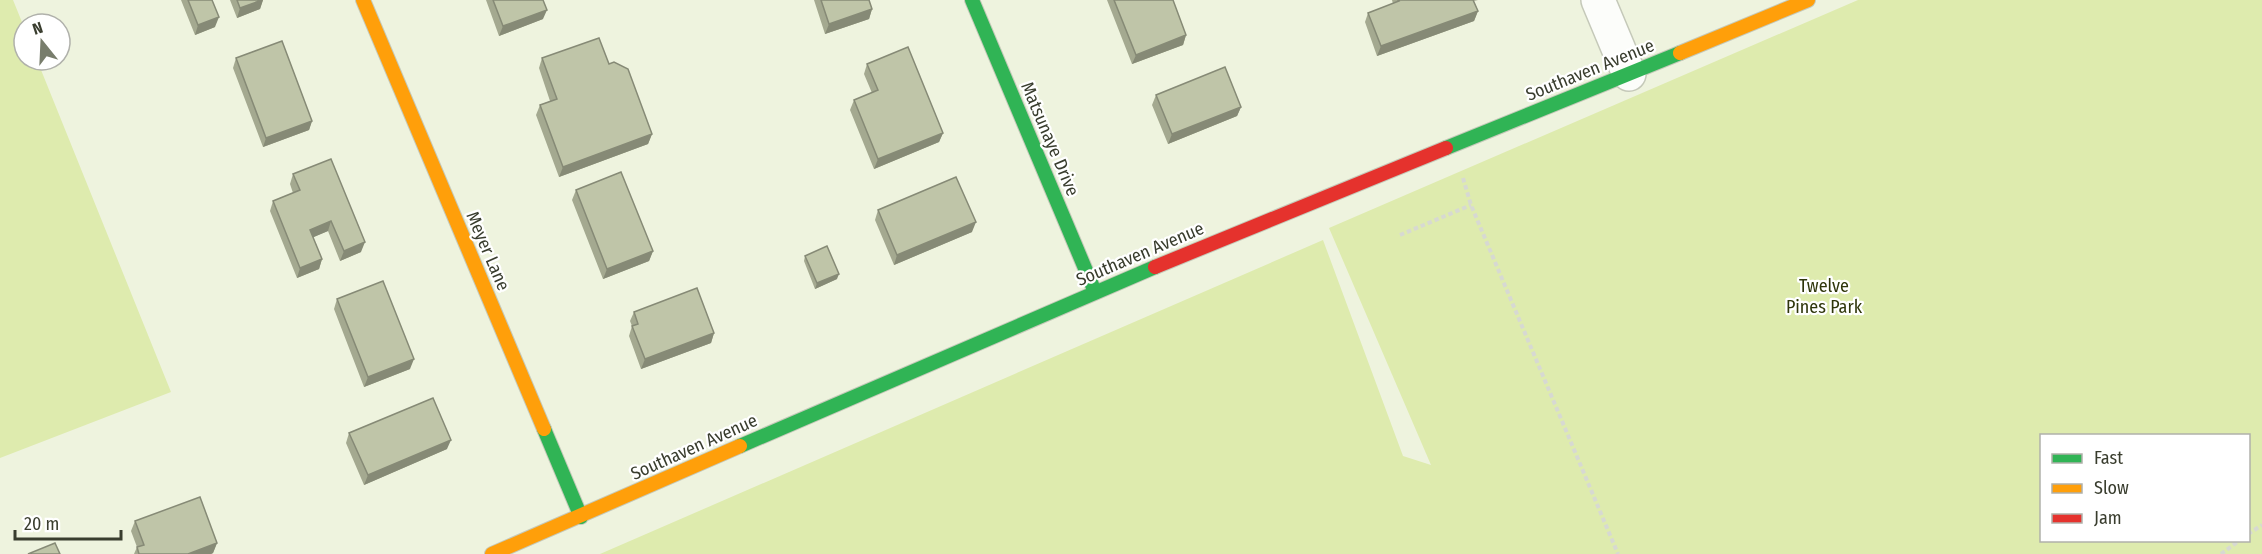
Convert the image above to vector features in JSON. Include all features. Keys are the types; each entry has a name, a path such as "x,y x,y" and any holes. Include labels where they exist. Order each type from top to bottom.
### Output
{"street":[{"name":"Meyer Lane","path":"363,0 581,517"},
{"name":"Matsunaye Drive","path":"972,0 1095,292"},
{"path":"1598,0 1629,74"},
{"name":"Southaven Avenue","path":"492,554 1095,292 1808,0"}],"path":[{"path":"1400,235 1471,205 1618,554"},
{"path":"2221,554 2237,542"}],"green space":[{"path":"0,0 13,0 18,12 12,12 12,72 42,72 171,392 0,458"},
{"name":"Twelve Pines Park","path":"1858,0 2262,0 2262,554 600,554 1323,240 1403,456 1431,465 1329,228"}],"building":[{"path":"188,0 212,0 219,17 198,25"},
{"path":"237,0 262,0 240,8"},
{"path":"493,0 543,0 547,10 503,26"},
{"path":"821,0 869,0 872,9 829,24"},
{"path":"1114,0 1173,0 1186,35 1136,55"},
{"path":"1398,0 1473,0 1478,11 1381,46 1368,13"},
{"path":"599,38 609,64 614,62 628,69 652,134 563,167 540,105 557,99 542,58"},
{"path":"282,41 312,121 266,138 236,58"},
{"path":"908,47 943,133 878,159 854,100 878,90 867,64"},
{"path":"1225,67 1241,107 1172,134 1156,95"},
{"path":"331,159 365,242 344,251 331,221 310,230 322,259 300,268 273,201 300,190 293,174"},
{"path":"621,172 653,251 607,269 576,190"},
{"path":"956,177 976,222 897,255 878,210"},
{"path":"827,246 839,274 817,283 805,256"},
{"path":"383,281 414,359 368,377 337,299"},
{"path":"697,288 714,333 645,359 632,326 638,324 634,312"},
{"path":"433,398 451,440 368,475 349,433"},
{"path":"200,497 217,543 188,554 139,554 137,547 144,545 135,521"},
{"path":"55,543 60,554 28,554"}],"traffic: fast":[{"path":"972,0 1095,292"},
{"path":"1446,148 1680,53"},
{"path":"740,446 1155,267"},
{"path":"544,429 581,517"}],"traffic: slow":[{"path":"363,0 544,429"},
{"path":"1680,53 1808,0"},
{"path":"492,554 740,446"}],"traffic: jam":[{"path":"1155,267 1446,148"}]}
